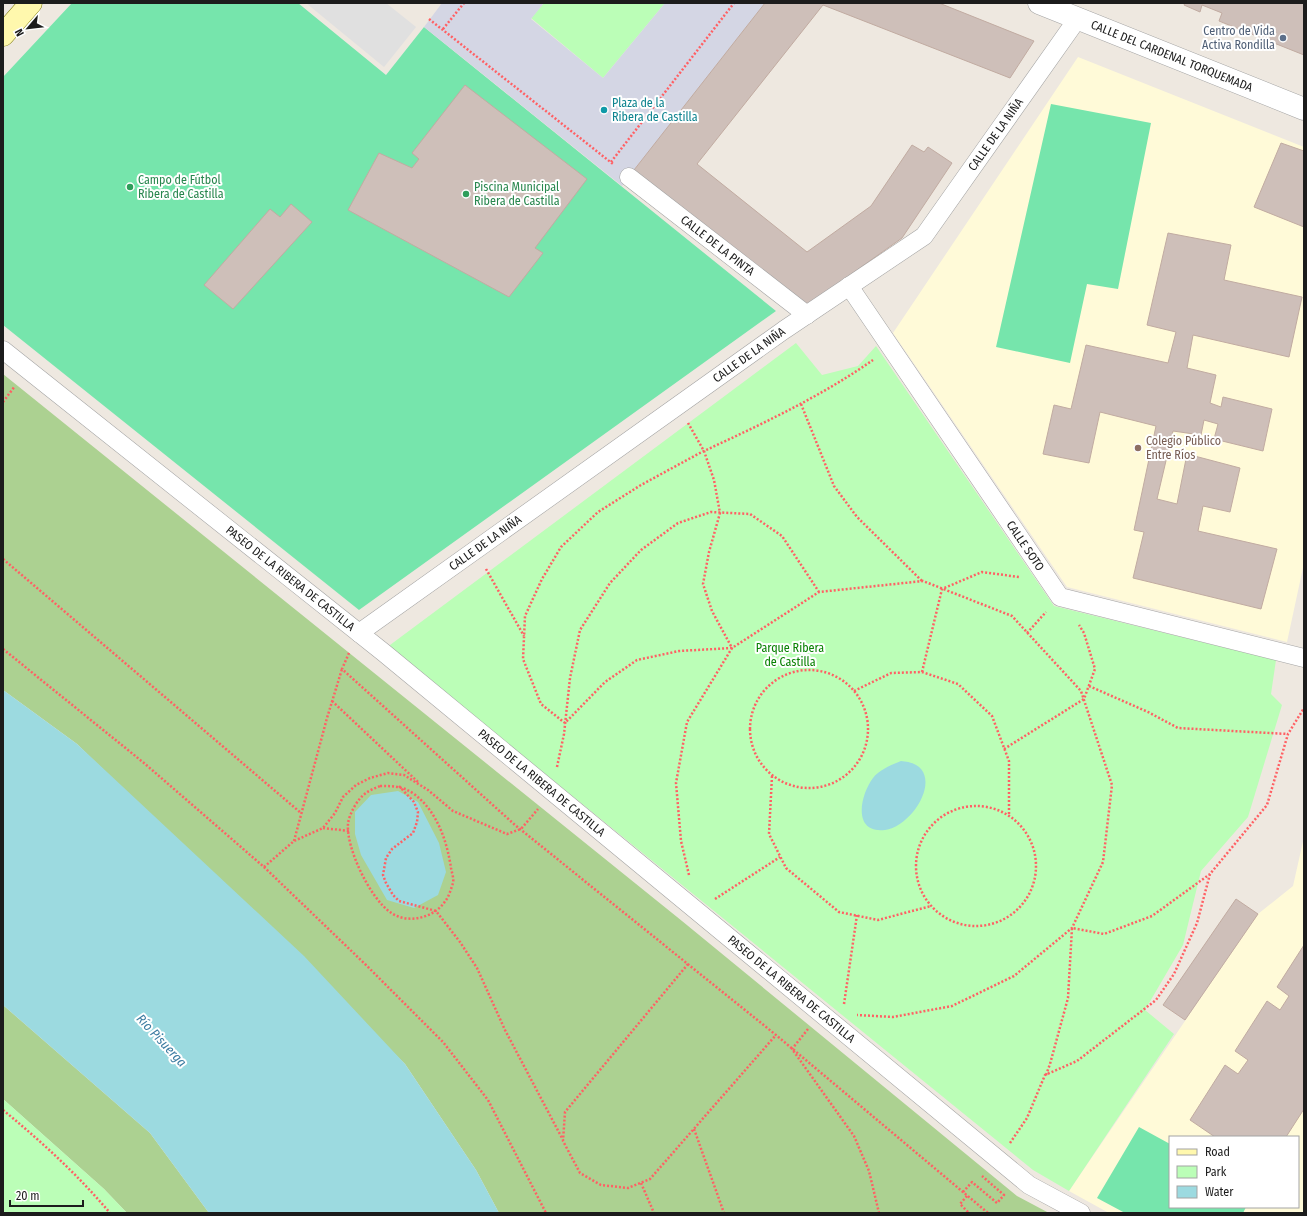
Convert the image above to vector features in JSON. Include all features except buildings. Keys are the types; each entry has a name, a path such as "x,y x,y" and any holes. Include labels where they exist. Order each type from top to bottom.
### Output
{"main road":[{"path":"3,35 31,3"}],"street":[{"name":"CALLE DEL CARDENAL TORQUEMADA","path":"1039,3 1304,109"},
{"name":"CALLE DE LA NIÑA","path":"359,634 807,315 924,236 1078,18"},
{"name":"CALLE DE LA PINTA","path":"629,177 807,315"},
{"name":"CALLE SOTO","path":"849,286 1060,597"},
{"name":"PASEO DE LA RIBERA DE CASTILLA","path":"3,350 359,634 553,792 1029,1186 1081,1213"},
{"path":"1060,597 1304,658"}],"path":[{"path":"443,29 464,3"},
{"path":"611,162 734,3"},
{"path":"430,18 629,177"},
{"path":"565,723 541,704 523,659 525,616 542,579 562,547 598,512 641,485 704,451 801,404 839,383 892,348"},
{"path":"801,404 834,486 857,517 923,581 1012,616 1081,691 1112,785 1103,862 1072,928 1068,998 1050,1064 1027,1118 993,1155 973,1169 1004,1195 997,1203 972,1182 963,1192"},
{"path":"678,406 704,451 714,480 720,513 709,552 704,584 712,611 732,648"},
{"path":"332,701 423,787 453,811 507,834 521,830 553,792 565,723 570,678 580,630 610,584 641,550 678,523 711,512 750,514 782,536 819,592"},
{"path":"476,550 524,637"},
{"path":"3,559 301,813"},
{"path":"942,589 982,572 1022,577"},
{"path":"780,857 697,910 680,841 676,784 687,722 732,648 819,592 923,581"},
{"path":"922,672 942,589"},
{"path":"1004,749 1084,699 1095,669 1084,633 1060,597 1027,633"},
{"path":"294,841 342,669 359,634"},
{"path":"565,723 605,682 637,660 679,651 732,648"},
{"path":"3,649 144,763 264,867 443,1042 488,1100 546,1213"},
{"path":"342,669 521,830 776,1035 988,1213"},
{"path":"806,669 824,671 840,678 854,690 864,707 868,726 866,745 858,763 844,777 827,786 808,789 789,785 772,776 757,757 752,746 749,728 752,711 760,694 772,682 788,673 806,669"},
{"path":"854,690 891,673 922,672 958,684 992,716 1009,761 1009,816"},
{"path":"1089,686 1148,712 1178,728 1288,734"},
{"path":"1072,928 1104,934 1145,919 1152,916 1210,874 1267,805 1288,734 1304,708"},
{"path":"264,867 294,841 323,828 335,813 343,797 356,785 370,778 388,773 404,775 423,787"},
{"path":"772,776 769,834 780,857 786,868 839,912 878,920 931,906"},
{"path":"380,786 399,786 414,794 428,809 441,828 449,854 453,881 447,900 436,911 422,918 406,918 390,913 374,894 360,870 351,847 348,823 356,804 365,793 380,786"},
{"path":"399,786 414,802 418,812 417,822 413,833 392,849 384,867 384,879 389,890 399,901 436,911 477,968 506,1030 580,1173 601,1186 628,1188 650,1179 776,1035"},
{"path":"984,805 1004,812 1019,823 1030,839 1036,857 1036,876 1030,894 1018,910 1003,920 985,926 966,926 948,920 931,906 920,889 915,868 918,847 928,829 943,814 963,806 984,805"},
{"path":"323,828 349,831"},
{"path":"1045,1075 1076,1061 1156,1000 1174,974 1197,923 1210,874"},
{"path":"842,1014 857,915"},
{"path":"821,1013 893,1016 952,1006 1014,976 1072,928"},
{"path":"563,1141 565,1112 688,964"},
{"path":"792,1049 854,1136 868,1171 878,1213"},
{"path":"3,1110 83,1181 110,1213"},
{"path":"694,1129 724,1213"},
{"path":"641,1183 654,1213"},
{"path":"967,1196 960,1204 969,1213"}],"shaded area":[{"path":"306,3 386,3 416,27 384,67"},
{"name":"Plaza de la Ribera de Castilla","path":"442,3 544,3 531,19 603,78 665,3 765,3 622,186 424,27"},
{"name":"Colegio Público Entre Ríos","path":"1078,57 1304,147 1304,563 1287,642 1067,587 893,333"},
{"path":"1304,837 1304,1213 1109,1213 1069,1191 1258,914 1293,886"}],"green space":[{"path":"72,3 298,3 386,75 424,27 776,311 359,610 3,325 3,77"},
{"path":"544,3 665,3 603,78 531,18"},
{"path":"1051,104 1151,123 1118,289 1087,284 1070,363 996,347"},
{"name":"Parque Ribera de Castilla","path":"796,343 822,375 858,366 876,346 1054,606 1276,660 1271,694 1282,705 1248,817 1201,871 1183,945 1145,1010 1174,1034 1069,1191 1033,1170 390,648 390,645"},
{"path":"3,374 682,921 1017,1196 1049,1213 499,1213 476,1170 405,1064 77,744 3,690"},
{"path":"3,1005 150,1133 209,1213 127,1213 104,1189 3,1099"},
{"path":"3,1099 104,1189 127,1213 3,1213"},
{"path":"1139,1127 1169,1143 1169,1208 1246,1208 1243,1213 1125,1213 1097,1198"}],"water":[{"name":"Río Pisuerga","path":"3,690 77,744 304,956 405,1064 476,1170 499,1213 209,1213 150,1133 3,1005"},
{"path":"901,761 915,765 923,772 925,783 923,795 917,807 908,818 897,826 885,830 874,830 867,826 863,820 862,803 868,785 878,773"},
{"path":"398,791 418,802 439,843 446,872 438,895 414,908 387,900 361,855 355,834 355,812 371,795"}],"place":[{"name":"Centro de Vida Activa Rondilla","path":"1283,38"},
{"name":"Plaza de la Ribera de Castilla","path":"604,110"},
{"name":"Campo de Fútbol Ribera de Castilla","path":"130,187"},
{"name":"Piscina Municipal Ribera de Castilla","path":"466,194"},
{"name":"Colegio Público Entre Ríos","path":"1138,448"}]}
